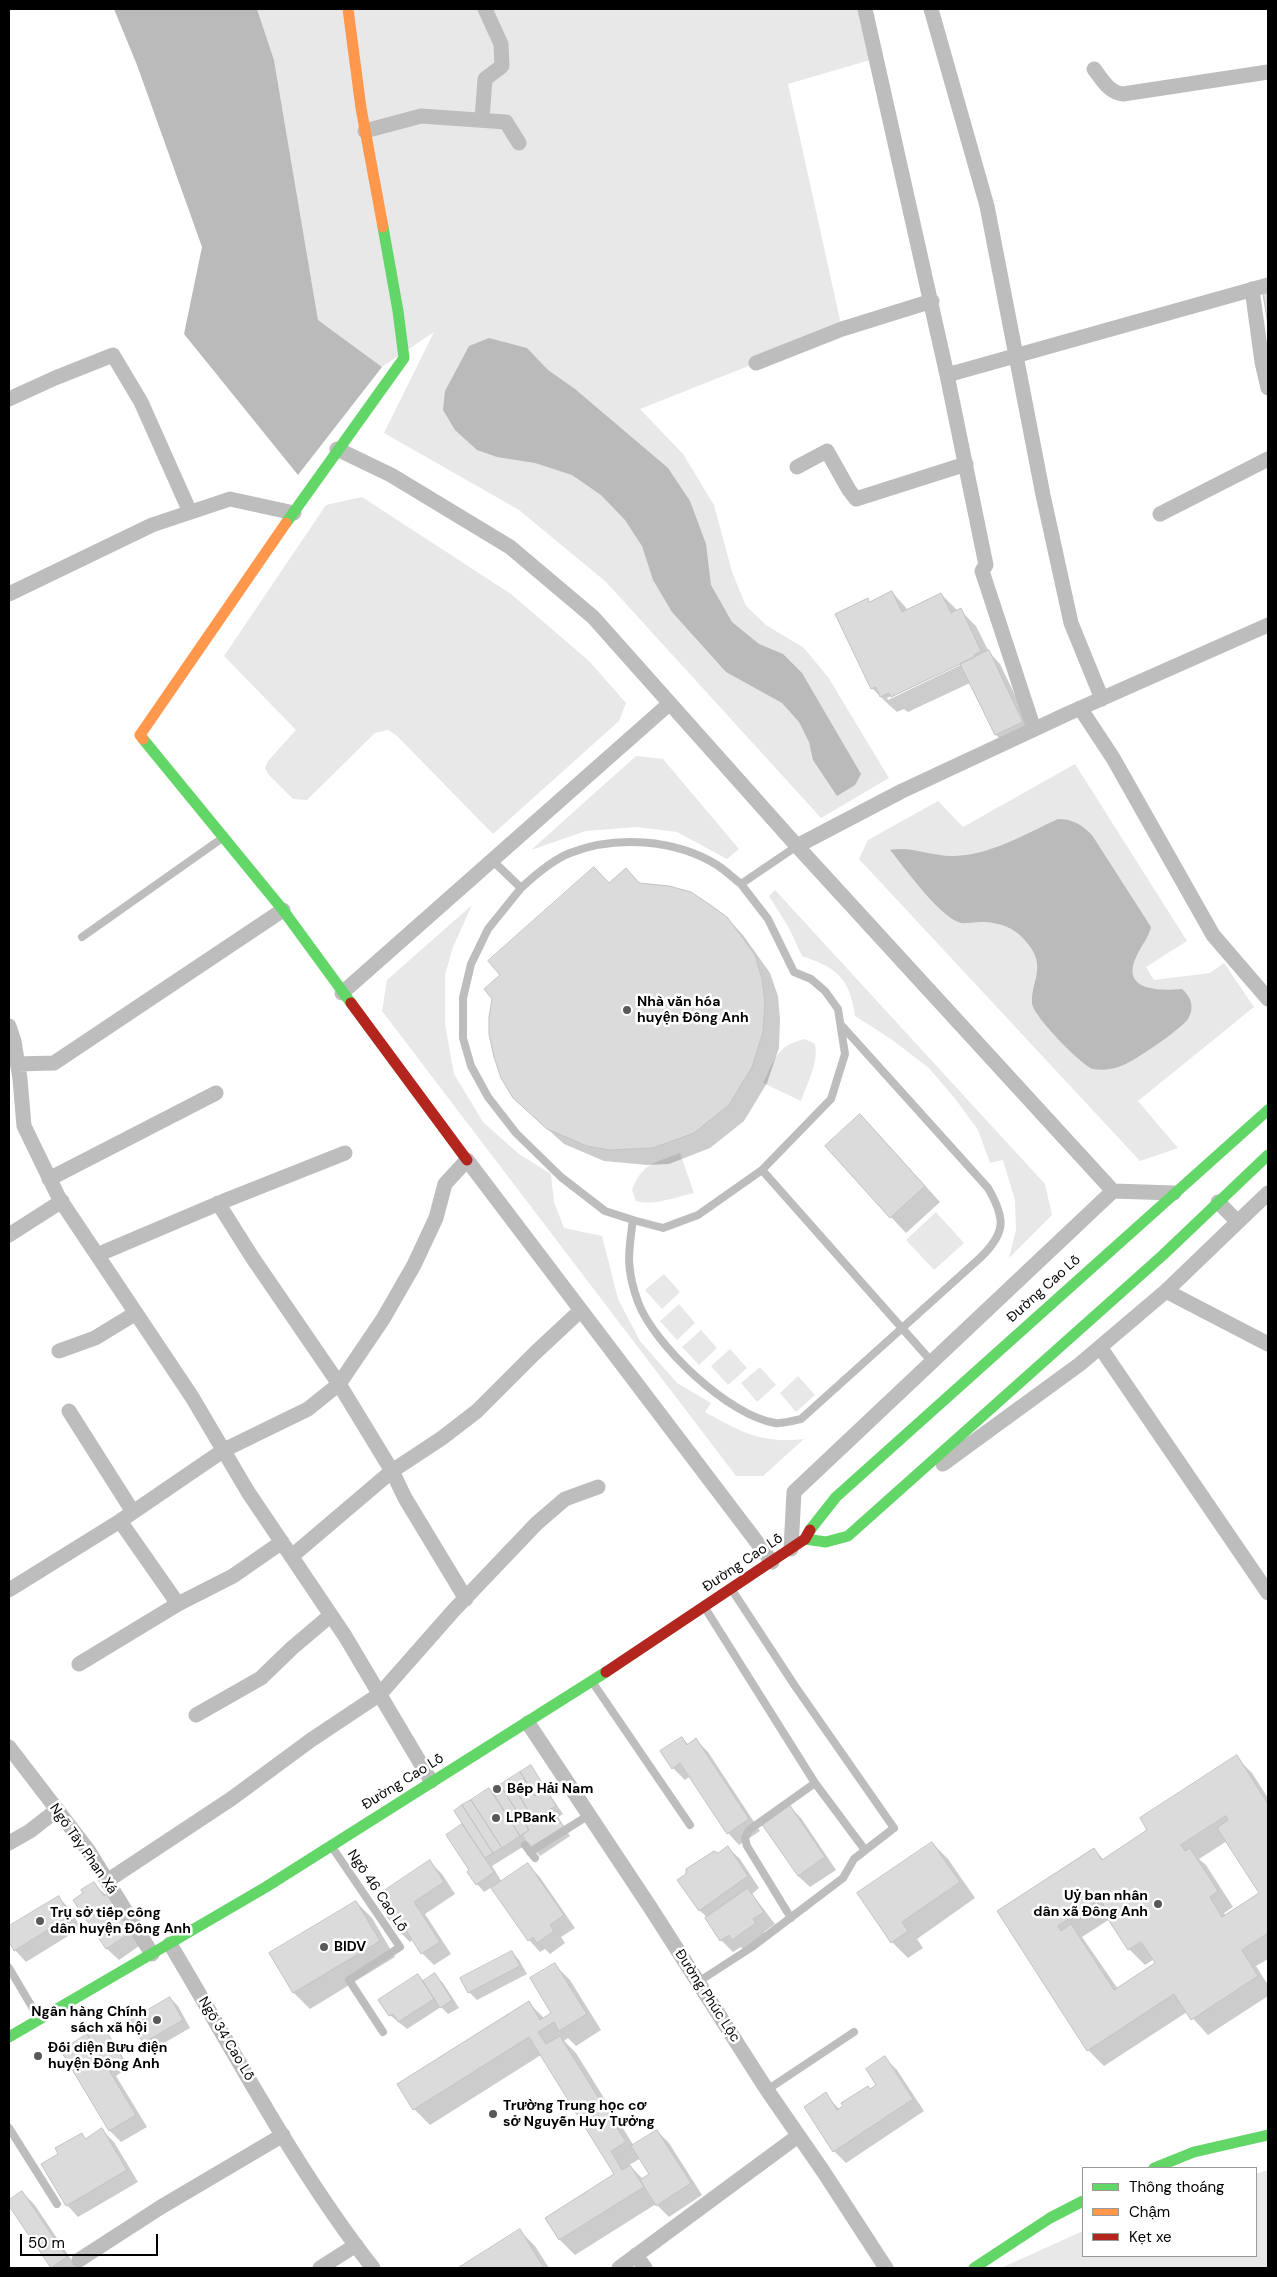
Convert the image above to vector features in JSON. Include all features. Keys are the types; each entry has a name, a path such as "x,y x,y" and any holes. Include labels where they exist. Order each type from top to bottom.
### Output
{"main road":[{"path":"348,9 365,131 398,311 404,358 338,449 140,735 283,910 342,993 427,1104 466,1160"},
{"name":"Đường Cao Lỗ","path":"9,2036 266,1887 431,1781 591,1682 805,1539 813,1524 836,1497 1268,1110"},
{"name":"Đường Cao Lỗ","path":"805,1539 826,1542 848,1536 891,1500 1268,1155"},
{"path":"1156,2167 1194,2152 1268,2135"},
{"path":"974,2268 1050,2218 1082,2201"}],"street":[{"path":"482,119 485,79 502,66 501,44 485,9"},
{"path":"866,9 948,375 986,565 982,571 1034,729"},
{"path":"931,9 987,206 1043,495 1071,623 1102,699"},
{"path":"1094,69 1106,85 1117,94 1268,72"},
{"path":"365,131 421,116 482,119 506,122 519,143"},
{"path":"948,375 1268,285"},
{"path":"1252,289 1262,362 1268,388"},
{"path":"756,363 842,329 932,301"},
{"path":"9,399 113,355 141,402 190,512"},
{"path":"338,449 391,475 510,547 593,617 797,846 1113,1191"},
{"path":"797,467 827,451 848,490 856,499 966,464"},
{"path":"1160,514 1268,459"},
{"path":"9,594 152,525 230,498 294,513"},
{"path":"797,846 902,790 1080,708 1268,625"},
{"path":"342,993 669,704"},
{"path":"1080,708 1113,758 1213,935 1266,993"},
{"path":"14,1054 54,1063 283,910"},
{"path":"9,1026 24,1126 49,1179 224,1450 248,1492 331,1615 431,1781"},
{"path":"49,1179 216,1093"},
{"path":"98,1255 218,1203 345,1153"},
{"path":"9,1590 120,1522 224,1450 308,1409 339,1384 383,1319 425,1241 436,1218 445,1184 466,1160 772,1562"},
{"path":"791,1549 794,1492 1113,1191 1174,1193"},
{"path":"891,1500 1013,1414 1100,1347 1166,1291 1268,1193"},
{"path":"9,1235 62,1201"},
{"path":"1218,1202 1238,1222"},
{"path":"218,1203 252,1257 339,1384 466,1599"},
{"path":"1166,1291 1268,1344"},
{"path":"292,1556 392,1471 442,1438 477,1411 535,1352 580,1311"},
{"path":"59,1351 95,1338 136,1314"},
{"path":"1100,1347 1268,1593"},
{"path":"69,1411 134,1512"},
{"path":"107,1881 231,1799 311,1740 380,1694 537,1523 565,1499 598,1487"},
{"path":"120,1522 178,1604"},
{"path":"79,1664 178,1604 233,1576 282,1542"},
{"path":"196,1715 261,1678 292,1648 331,1615"},
{"name":"Đường Phúc Lộc","path":"528,1722 767,2090 886,2268"},
{"name":"Ngõ Tây Phan Xá","path":"10,1752 88,1850 152,1954"},
{"path":"9,1843 30,1831 57,1810"},
{"name":"Ngõ 34 Cao Lỗ","path":"170,1944 283,2135 373,2268"},
{"path":"79,2260 161,2207 283,2135"},
{"path":"619,2268 798,2136"},
{"path":"320,2268 356,2245"},
{"path":"636,2255 645,2268"}],"lane":[{"path":"82,937 224,837"},
{"path":"636,841 682,850 717,865 741,884 768,918 794,972 811,979 825,990 838,1009 845,1054 831,1099 762,1170 698,1215 663,1228 605,1212 561,1177 516,1133 488,1097 471,1066 463,1038 463,998 471,964 488,929 520,888 536,874 569,854 592,847 636,841"},
{"path":"741,884 797,846"},
{"path":"492,860 520,888"},
{"path":"633,1220 627,1256 631,1279 639,1304 651,1326 665,1344 707,1386 731,1405 750,1416 776,1424 801,1419 994,1245 1000,1233 1000,1212 988,1188 842,1026"},
{"path":"762,1170 932,1362"},
{"path":"698,1982 752,1947 843,1878 854,1859 894,1828 795,1686 732,1589"},
{"path":"704,1607 815,1783 865,1850"},
{"path":"591,1682 690,1825"},
{"path":"791,1918 747,1846 745,1838 749,1830 815,1783"},
{"path":"525,1845 532,1855 589,1814"},
{"name":"Ngõ 46 Cao Lỗ","path":"331,1845 400,1947 348,1980 383,2032"},
{"path":"9,1968 39,2019"},
{"path":"767,2090 854,2032"},
{"path":"9,2128 56,2204"}],"shaded area":[{"path":"114,9 257,9 274,60 318,320 382,367 298,475 184,334 202,247 137,65"},
{"path":"257,9 864,9 877,58 788,84 842,329 640,409 683,454 714,505 732,572 746,606 766,625 804,648 828,677 889,778 821,818 606,582 519,510 384,433 434,332 382,367 318,320 274,60"},
{"path":"489,338 527,348 548,370 575,389 668,468 690,501 706,544 711,585 732,622 759,644 783,654 802,673 861,774 855,785 837,796 813,760 809,742 799,722 782,703 726,672 672,612 653,580 642,546 625,520 601,495 572,475 535,463 497,457 477,450 455,430 443,410 445,391 469,346"},
{"path":"362,497 511,594 589,661 626,703 619,721 493,834 396,735 388,730 375,733 307,800 293,799 268,774 265,768 268,761 296,730 224,656 326,505"},
{"path":"636,756 663,759 739,849 727,859 677,832 637,827 586,831 531,850"},
{"path":"1075,764 1187,941 1146,967 1154,980 1210,973 1224,963 1254,1007 1138,1101 1178,1148 1140,1161 859,859 868,840 938,801 963,827"},
{"path":"1058,819 1077,823 1092,835 1151,927 1133,967 1133,976 1137,982 1153,989 1182,989 1188,995 1192,1006 1188,1019 1177,1030 1137,1058 1112,1069 1097,1070 1087,1066 1058,1039 1040,1018 1032,1003 1037,963 1031,948 1021,936 1015,931 996,923 961,923 952,919 913,880 890,850 906,849 946,856 968,855 1007,843"},
{"path":"775,890 1045,1184 1052,1215 1009,1258 1016,1230 1015,1200 1003,1160 990,1163 978,1130 929,1068 891,1039 855,1016 850,992 840,976 824,965 802,956 789,928 769,896"},
{"path":"472,905 453,947 445,975 445,1024 454,1074 483,1122 519,1154 551,1174 554,1202 564,1228 602,1236 618,1299 640,1341 677,1383 711,1403 705,1412 741,1431 776,1440 804,1439 763,1476 736,1476 382,1011 387,980"},
{"path":"805,1039 815,1044 816,1051 812,1073 801,1101 763,1083 778,1054 788,1045"},
{"path":"680,1153 694,1193 658,1202 636,1201 632,1190 640,1174 650,1165"},
{"path":"936,1212 964,1243 934,1270 906,1240"},
{"path":"664,1274 680,1292 662,1309 645,1290"},
{"path":"679,1304 695,1323 677,1340 660,1321"},
{"path":"701,1330 717,1348 699,1365 682,1347"},
{"path":"730,1349 747,1368 728,1385 711,1366"},
{"path":"760,1367 776,1385 757,1402 741,1383"},
{"path":"798,1376 815,1395 796,1412 780,1393"},
{"path":"1268,2170 1268,2268 1001,2268 1082,2231 1082,2257 1257,2257 1257,2174"}],"building":[{"path":"1268,293 1268,325 1263,294"},
{"path":"892,591 902,612 941,593 951,613 961,608 981,651 974,655 975,657 891,697 889,693 880,697 876,687 871,689 835,614 868,598 869,602"},
{"path":"989,650 1023,722 995,735 960,664"},
{"name":"Nhà văn hóa huyện Đông Anh","path":"594,867 609,883 626,868 639,883 669,886 691,892 709,904 727,917 755,955 762,979 765,1003 763,1032 752,1067 729,1105 694,1133 653,1148 609,1150 587,1146 547,1129 513,1098 501,1078 489,1034 492,999 484,989 500,975 488,961"},
{"path":"860,1114 925,1186 890,1218 825,1146"},
{"path":"682,1737 687,1745 696,1738 749,1819 727,1834 680,1763 672,1769 660,1751"},
{"name":"Uỷ ban nhân dân xã Đông Anh","path":"1237,1755 1268,1804 1268,1933 1242,1950 1258,1976 1191,2020 1174,1994 1087,2051 997,1911 1094,1848 1102,1860 1147,1830 1140,1818","holes":["1226,1816 1228,1820 1217,1828 1259,1893 1222,1917 1210,1897 1218,1891 1190,1848 1185,1851 1181,1845","1100,1899 1105,1908 1102,1910 1128,1950 1141,1942 1155,1963 1114,1990 1071,1924 1061,1931 1058,1926"]},
{"path":"531,1765 546,1789 535,1796 520,1772"},
{"path":"520,1772 535,1796 546,1789 556,1806 534,1820 509,1779"},
{"path":"509,1779 534,1820 526,1825 500,1785"},
{"path":"500,1785 529,1830 520,1836 491,1790"},
{"name":"LPBank","path":"489,1788 520,1836 502,1848 471,1800"},
{"path":"471,1800 502,1848 493,1853 462,1805"},
{"path":"789,1804 825,1857 798,1876 761,1823"},
{"path":"462,1805 493,1853 485,1858 454,1811"},
{"path":"551,1809 564,1827 531,1849 522,1835 529,1830 526,1825"},
{"path":"462,1824 494,1872 476,1885 467,1872 469,1870 446,1835"},
{"path":"932,1842 960,1882 902,1922 908,1931 891,1943 857,1893"},
{"path":"728,1846 748,1876 699,1911 677,1880 686,1874 686,1869 714,1851 718,1853"},
{"path":"430,1860 444,1882 414,1902 440,1942 421,1954 404,1927 397,1931 375,1897"},
{"path":"528,1863 564,1915 550,1925 554,1931 537,1943 533,1937 528,1941 491,1888"},
{"path":"94,1882 104,1896 107,1894 128,1925 124,1928 129,1934 106,1949 73,1900 83,1893 81,1890"},
{"path":"748,1888 764,1912 753,1919 756,1923 732,1940 729,1935 720,1941 705,1918"},
{"name":"Trụ sở tiếp công dân huyện Đông Anh","path":"59,1896 70,1916 14,1951 9,1942 9,1926"},
{"name":"BIDV","path":"356,1901 380,1941 293,1993 269,1953"},
{"path":"512,1951 520,1966 468,1993 460,1978"},
{"path":"555,1963 587,2014 559,2031 554,2022 538,2032 546,2044 560,2036 626,2142 611,2151 622,2170 630,2165 644,2187 559,2240 545,2218 614,2174 529,2037 413,2110 397,2084 529,2001 540,2020 551,2013 530,1978"},
{"path":"435,1973 452,2000 440,2008 423,1981"},
{"path":"418,1974 434,1999 398,2022 393,2014 389,2016 378,2000"},
{"name":"Ngân hàng Chính sách xã hội","path":"170,1997 183,2020 143,2043 131,2020"},
{"path":"102,2025 123,2059 108,2068 87,2034"},
{"path":"87,2034 136,2115 109,2131 61,2051"},
{"path":"885,2056 913,2099 833,2152 804,2107 826,2092 837,2110 843,2106 841,2103 868,2086 870,2089 876,2085 866,2069"},
{"path":"102,2128 127,2170 66,2206 41,2164 58,2154 55,2148 82,2133 85,2139"},
{"path":"657,2130 691,2183 656,2206 640,2180 649,2174 631,2146"},
{"path":"22,2191 67,2257 51,2268 9,2206 9,2200"},
{"path":"520,2229 544,2268 458,2268"}],"traffic: fast":[{"path":"286,523 404,358 398,311 383,227"},
{"path":"143,739 283,910 351,1003"},
{"path":"810,1530 836,1497 1268,1110"},
{"path":"805,1539 826,1542 848,1536 1163,1255 1268,1155"},
{"path":"9,2037 266,1887 606,1672"},
{"path":"1156,2167 1194,2152 1268,2135"},
{"path":"974,2268 1050,2218 1082,2202"}],"traffic: slow":[{"path":"348,9 361,108 383,227"},
{"path":"143,739 140,735 286,523"}],"traffic: jam":[{"path":"351,1003 467,1160"},
{"path":"606,1672 805,1539 810,1530"}],"place":[{"name":"Nhà văn hóa huyện Đông Anh","path":"627,1010"},
{"name":"Bếp Hải Nam","path":"497,1789"},
{"name":"LPBank","path":"496,1818"},
{"name":"Uỷ ban nhân dân xã Đông Anh","path":"1158,1904"},
{"name":"Trụ sở tiếp công dân huyện Đông Anh","path":"40,1921"},
{"name":"BIDV","path":"324,1947"},
{"name":"Ngân hàng Chính sách xã hội","path":"157,2020"},
{"name":"Đối diện Bưu điện huyện Đông Anh","path":"38,2056"},
{"name":"Trường Trung học cơ sở Nguyễn Huy Tưởng","path":"493,2114"}]}
